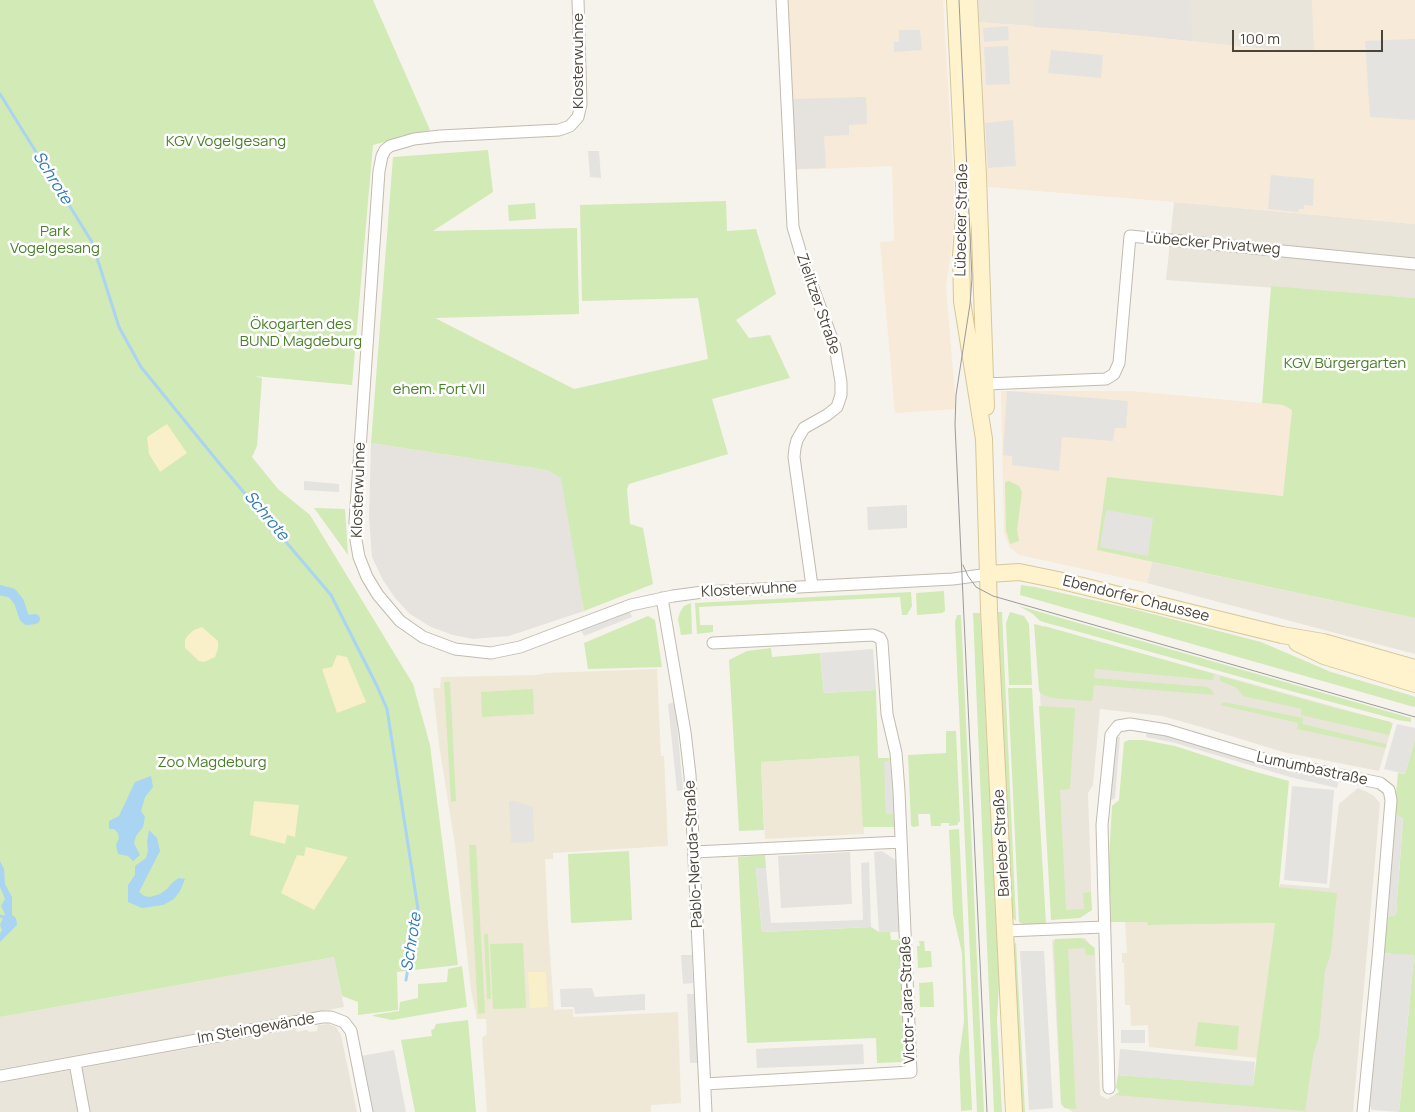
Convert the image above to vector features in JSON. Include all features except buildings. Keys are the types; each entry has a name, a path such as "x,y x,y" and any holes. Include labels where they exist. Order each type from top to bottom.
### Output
{"main road":[{"name":"Lübecker Straße","path":"956,0 965,203 961,255 962,301 984,439"},
{"name":"Lübecker Straße","path":"969,0 987,400 984,439 989,574"},
{"name":"Ebendorfer Chaussee","path":"989,574 1019,572 1146,600 1282,635 1323,642 1415,668"},
{"name":"Barleber Straße","path":"989,574 1014,1112"},
{"name":"Ebendorfer Chaussee","path":"1282,635 1324,656 1415,684"}],"street":[{"name":"Klosterwuhne","path":"578,0 581,104 578,117 570,126 559,130 414,139 393,144 386,148 383,154 379,180 356,515 357,545 361,561 370,583 382,601 394,615 423,637 446,647 491,653 520,647 631,605 662,598 704,592 953,579 989,574"},
{"name":"Zielitzer Straße","path":"782,0 793,228 803,261 835,347 841,382 841,395 836,407 827,415 804,428 795,448 794,457 812,586"},
{"name":"Lübecker Privatweg","path":"986,384 1106,379 1114,374 1119,363 1130,236 1415,264"},
{"name":"Pablo-Neruda-Straße","path":"662,598 685,732 690,776 706,1112"},
{"name":"Victor-Jara-Straße","path":"705,1084 911,1072 898,772 887,714 883,646 880,639 872,635 713,643"},
{"name":"Lumumbastraße","path":"1109,1088 1102,825 1110,737 1118,726 1130,724 1167,730 1267,760 1385,785 1389,790 1391,800 1363,1112"},
{"path":"694,852 901,842"},
{"path":"1006,931 1104,927"},
{"name":"Im Steingewände","path":"0,1076 330,1017 344,1022 351,1031 367,1112"},
{"path":"75,1063 84,1112"}],"shaded area":[{"path":"786,0 943,0 954,188 954,227 946,287 956,409 895,413 880,242 894,241 892,166 793,170"},
{"path":"974,0 1312,0 1315,52 1285,51 1095,31 977,22"},
{"path":"1034,0 1191,0 1192,41 1034,27"},
{"path":"1312,0 1415,0 1415,224 988,187 977,22 1095,31 1285,51 1314,52"},
{"path":"1008,26 1009,40 984,42 983,28"},
{"path":"899,30 920,30 922,50 894,52 894,42 899,42"},
{"path":"1415,39 1415,120 1370,117 1365,41"},
{"path":"1008,46 1010,84 986,85 984,47"},
{"path":"1051,50 1103,55 1101,78 1048,73"},
{"path":"866,97 867,124 849,125 849,135 824,136 826,168 795,169 792,99"},
{"path":"1013,120 1016,166 988,168 985,123"},
{"path":"588,151 599,151 601,178 590,177"},
{"path":"1271,175 1314,179 1313,206 1304,205 1304,209 1299,209 1298,212 1268,209"},
{"path":"1174,202 1415,224 1415,298 1166,280"},
{"path":"1001,391 1131,391 1283,405 1292,410 1283,496 1107,478 1097,550 1152,562 1147,583 1020,555 1010,548 1004,533"},
{"path":"1007,391 1128,401 1126,428 1115,428 1113,441 1062,437 1059,471 1012,465 1012,456 1003,455"},
{"path":"371,443 547,470 562,478 584,611 509,636 473,639 453,635 431,627 410,614 395,598 383,580 372,557 369,517"},
{"path":"304,481 339,484 339,492 304,490"},
{"path":"907,505 907,528 868,530 867,507"},
{"path":"1106,510 1153,518 1148,556 1100,547"},
{"path":"1152,562 1415,618 1415,654 1147,583"},
{"path":"630,611 632,617 584,636 581,630"},
{"path":"1036,624 1393,723 1379,771 1283,752 1162,716 1100,709 1093,785 1088,793 1091,910 1053,919"},
{"path":"873,649 876,690 824,693 820,653"},
{"path":"657,669 661,756 664,756 668,846 553,853 553,859 545,859 548,923 554,1010 573,1009 573,1017 678,1012 681,1103 651,1105 651,1112 487,1112 482,1038 487,1034 486,1019 477,1019 471,990 455,845 439,745 433,688 440,688 441,677 537,675 546,673"},
{"path":"675,702 683,790 677,791 668,704"},
{"path":"1397,724 1415,728 1415,739 1405,774 1384,769"},
{"path":"1147,730 1295,773 1339,780 1337,788 1290,777 1175,743 1146,737"},
{"path":"1113,737 1120,737 1115,798 1108,802"},
{"path":"859,756 864,834 765,839 761,762"},
{"path":"892,760 895,814 886,814 884,762"},
{"path":"1292,786 1334,790 1327,884 1284,880"},
{"path":"1358,788 1373,795 1380,803 1353,1112 1073,1112 1061,1105 1052,940 1085,938 1095,951 1100,1095 1107,1099 1120,1092 1255,1087 1280,884 1329,888 1339,804"},
{"path":"509,801 516,801 533,807 534,842 511,843"},
{"path":"1394,813 1403,819 1396,915 1386,917"},
{"path":"882,851 897,861 902,932 879,932 874,852"},
{"path":"850,852 852,904 781,908 778,856"},
{"path":"869,862 871,927 762,932 756,868 766,868 771,923 863,920 861,863"},
{"path":"1125,922 1148,922 1148,925 1275,923 1258,1058 1149,1047 1148,1025 1131,1026 1130,1005 1125,1005 1122,953 1127,953"},
{"path":"1020,951 1044,951 1053,1108 1029,1110"},
{"path":"1383,953 1414,955 1399,1112 1372,1110 1370,1106"},
{"path":"681,955 692,955 693,983 683,984"},
{"path":"334,957 344,1007 0,1069 0,1017"},
{"path":"592,988 595,997 645,994 645,1010 575,1014 574,1007 561,1007 560,989"},
{"path":"687,994 694,994 698,1063 690,1063"},
{"path":"329,1024 336,1027 341,1035 357,1112 0,1112 0,1083 296,1029 297,1032 306,1030 310,1032 317,1031 318,1025"},
{"path":"1121,1030 1145,1030 1145,1043 1121,1043"},
{"path":"863,1044 864,1064 757,1068 756,1049"},
{"path":"1120,1049 1255,1062 1253,1086 1118,1075"},
{"path":"394,1050 406,1112 371,1112 361,1056"}],"green space":[{"name":"Zoo Magdeburg","path":"0,0 373,0 430,130 373,145 352,385 254,376 262,378 257,446 252,457 278,489 310,515 413,684 430,745 458,965 397,972 398,1010 358,1015 358,1002 342,996 334,957 0,1017"},
{"name":"ehem. Fort VII","path":"488,150 493,192 433,231 577,228 579,314 435,318 574,389 708,359 698,298 582,301 580,205 726,201 727,231 756,229 776,294 736,320 749,338 770,335 790,378 712,399 728,454 629,484 627,489 630,524 643,528 653,584 584,611 561,478 547,470 371,443 393,157"},
{"path":"535,203 536,219 509,221 508,205"},
{"name":"KGV Bürgergarten","path":"1271,286 1415,298 1415,618 1097,550 1107,477 1283,496 1292,410 1283,405 1262,403"},
{"path":"1009,481 1019,486 1022,492 1017,530 1019,541 1010,544 1006,530 1005,482"},
{"path":"314,508 345,509 348,555"},
{"path":"1021,585 1133,609 1261,642 1331,672 1413,696 1415,697 1415,706 1020,595"},
{"path":"944,591 945,611 942,613 917,615 916,593"},
{"path":"911,592 912,606 907,615 902,615 900,597 699,607 700,625 713,625 713,632 697,634 695,603"},
{"path":"691,603 692,634 681,635 678,619 680,612 684,606"},
{"path":"1019,606 1411,718 1411,722 1280,688 1040,621 1033,614"},
{"path":"998,612 1002,612 1016,921 1011,916"},
{"path":"1010,612 1024,616 1029,624 1032,685 1009,685 1006,623"},
{"path":"973,613 980,613 998,951 997,1021 1002,1112 994,1112"},
{"path":"957,615 961,615 984,1112 977,1112 955,622"},
{"path":"648,616 655,620 662,667 588,669 584,643"},
{"path":"1034,624 1214,674 1213,680 1095,669 1094,678 1208,687 1214,695 1094,685 1092,701 1052,698 1043,695 1039,691"},
{"path":"771,648 772,657 820,653 824,693 876,690 878,758 889,758 892,760 885,762 886,814 895,814 896,827 863,827 859,756 761,762 764,830 739,831 729,660 747,651"},
{"path":"1220,676 1391,722 1389,735 1301,715 1302,709 1243,696 1237,688 1220,681"},
{"path":"444,682 450,682 456,801 451,802"},
{"path":"1008,688 1032,688 1046,924 1044,925 1026,926 1019,922"},
{"path":"533,689 534,714 482,717 481,692"},
{"path":"1224,702 1303,718 1302,724 1386,744 1386,748 1297,729 1298,723 1220,705"},
{"path":"1039,706 1075,708 1070,789 1060,790 1066,910 1084,909 1083,893 1091,892 1092,910 1080,918 1051,920"},
{"path":"946,731 956,731 960,822 958,822 958,825 949,826 949,823 941,823 941,826 931,826 930,814 918,814 919,826 913,827 911,825 908,755 946,753"},
{"path":"1415,739 1415,1112 1399,1112 1414,956 1383,953 1386,917 1396,915 1403,819 1394,813 1398,773 1405,774"},
{"path":"1144,740 1175,746 1289,781 1279,887 1337,893 1331,953 1325,971 1319,1036 1313,1056 1305,1111 1114,1095 1119,1092 1116,1087 1118,1075 1253,1085 1275,923 1148,925 1147,922 1111,922 1109,860 1112,806 1119,800 1124,742"},
{"path":"959,829 972,1110 961,1111 959,1058 964,1021 962,953 953,914 949,830"},
{"path":"469,845 476,845 485,1013 478,1014"},
{"path":"629,851 632,920 571,923 568,854"},
{"path":"765,855 766,868 756,869 762,932 871,927 879,932 890,932 891,940 902,940 905,1062 877,1063 876,1038 747,1043 738,857"},
{"path":"484,934 488,934 491,999 487,999"},
{"path":"1081,938 1095,948 1094,955 1086,955 1085,948 1068,949 1076,1109 1064,1108 1061,1102 1054,944 1055,939"},
{"path":"919,941 924,941 925,951 931,951 932,967 918,968 917,946 920,946"},
{"path":"1016,942 1025,1112 1022,1112 1012,949"},
{"path":"523,943 526,1008 493,1009 490,944"},
{"path":"462,966 467,1007 392,1020 373,1016 399,1011 400,1002 418,998 418,984 447,982 448,969"},
{"path":"933,982 934,1007 920,1007 919,983"},
{"path":"468,1020 476,1112 415,1112 401,1040 432,1036 431,1030 434,1029 436,1024"},
{"path":"1198,1022 1239,1026 1237,1050 1195,1046"}],"sand":[{"path":"167,424 187,453 160,472 149,454 147,437"},
{"path":"202,627 218,641 215,657 204,662 199,661 185,648 185,640 188,635"},
{"path":"337,655 347,657 366,702 337,713 322,669 332,667"},
{"path":"254,801 299,805 295,837 287,835 285,844 250,835"},
{"path":"306,847 348,857 314,910 281,893 297,855 304,856"},
{"path":"528,972 546,972 548,1007 530,1008"}],"water":[{"path":"151,776 153,787 145,797 141,811 145,817 143,827 136,836 134,843 140,855 133,861 128,856 118,854 116,845 119,838 118,833 114,829 109,829 109,821 119,816 135,782"},
{"path":"149,830 157,838 160,851 139,892 144,896 150,897 160,894 179,878 185,879 174,899 163,905 142,908 128,902 128,885 135,875 135,866 146,858"},
{"path":"0,861 4,869 5,884 12,897 12,915 16,918 17,925 0,942 2,930 0,925 5,914 1,906 5,899 0,887"}],"waterway":[{"name":"Schrote","path":"0,94 92,242 119,327 141,367 219,463 331,595 377,686 387,709 418,909 406,980"},
{"path":"0,590 12,593 19,602 24,617 27,620 35,619"}],"tram line":[{"path":"959,0 972,278 970,304 956,395 955,425 987,1112"},
{"path":"963,565 976,587 993,596 1415,717"}],"park label":[{"name":"KGV Vogelgesang","path":"226,142"},
{"name":"Park Vogelgesang","path":"55,240"},
{"name":"Ökogarten des BUND Magdeburg","path":"301,334"}]}
